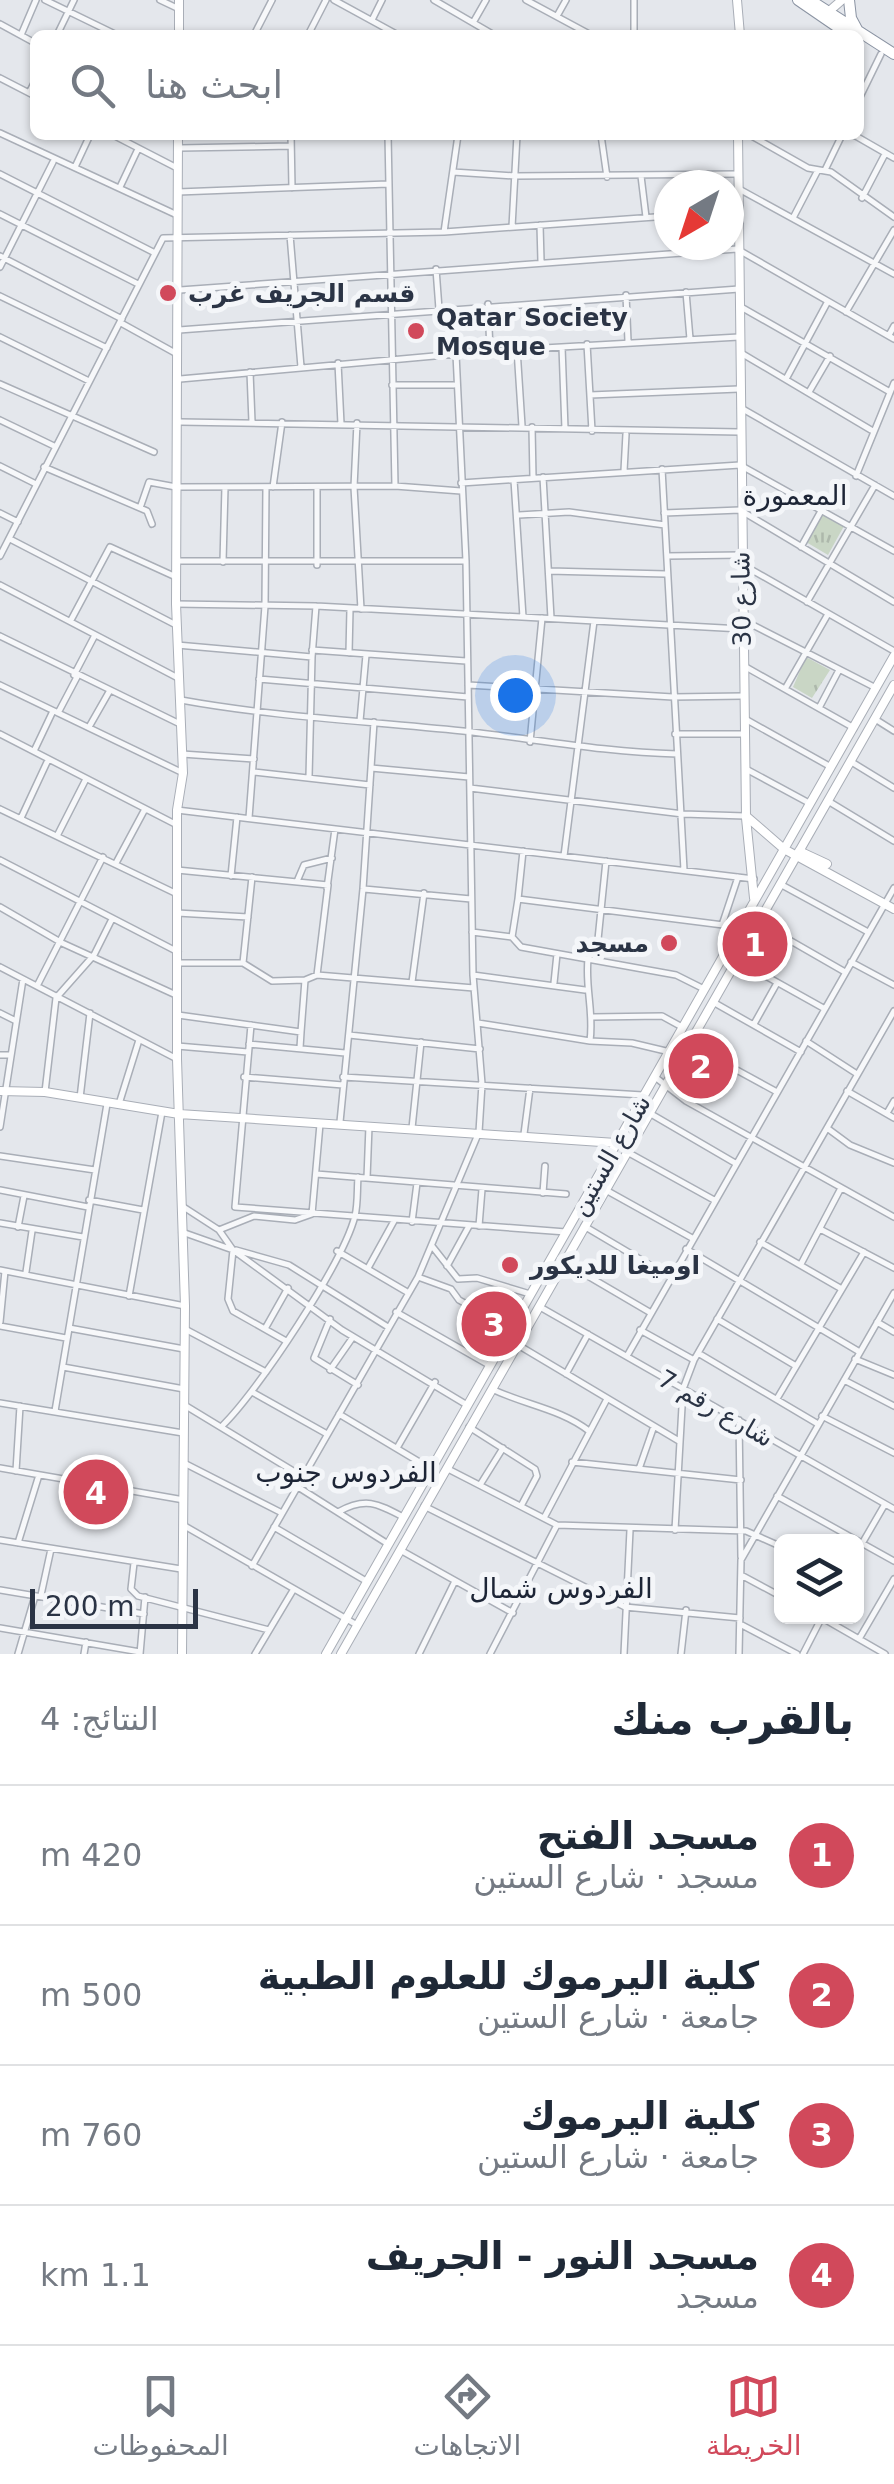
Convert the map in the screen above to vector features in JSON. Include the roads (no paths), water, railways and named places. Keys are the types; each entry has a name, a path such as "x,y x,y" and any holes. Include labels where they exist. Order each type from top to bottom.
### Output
{"highway":[{"path":"798,0 842,30"},
{"path":"849,0 857,30"},
{"path":"820,5 851,30"},
{"path":"864,40 881,54 894,58"},
{"path":"864,40 894,58"}],"street":[{"path":"20,35 36,0"},
{"path":"45,0 106,30"},
{"path":"59,30 74,0"},
{"path":"160,0 179,4 179,30"},
{"path":"257,30 272,0"},
{"path":"311,30 326,0"},
{"path":"334,0 389,30"},
{"path":"372,20 382,0"},
{"path":"434,0 487,30"},
{"path":"474,20 486,0"},
{"path":"526,0 582,30"},
{"path":"557,16 566,0"},
{"path":"633,0 634,30"},
{"path":"726,0 740,5"},
{"path":"820,5 842,0"},
{"path":"0,24 30,40"},
{"path":"864,90 881,54"},
{"path":"0,78 30,93"},
{"path":"0,133 179,217"},
{"path":"75,167 88,140"},
{"path":"123,140 177,168"},
{"path":"178,140 180,422 176,625 183,773 177,810 177,1059 186,1306 181,1569 182,1653 193,1654"},
{"path":"291,140 292,188"},
{"path":"388,140 390,359 396,486"},
{"path":"444,232 457,140"},
{"path":"512,227 517,140"},
{"path":"601,140 607,177"},
{"name":"شارع 30","path":"738,140 738,170"},
{"path":"760,140 821,170 894,216"},
{"path":"793,218 839,140"},
{"path":"862,140 894,158"},
{"path":"178,148 291,146"},
{"path":"120,186 139,148"},
{"path":"862,198 885,154"},
{"path":"0,266 53,161"},
{"path":"453,172 515,176 654,175"},
{"path":"0,174 155,253"},
{"path":"641,175 646,217"},
{"path":"178,192 388,184"},
{"path":"744,191 894,274"},
{"path":"0,214 138,284"},
{"path":"0,556 163,238 444,232 654,217"},
{"path":"540,225 542,261"},
{"path":"846,312 894,230"},
{"path":"290,235 300,366"},
{"path":"744,253 892,337 894,326"},
{"path":"180,290 654,254"},
{"path":"2,257 180,355"},
{"name":"شارع 30","path":"738,260 742,734 754,901"},
{"path":"436,269 438,309"},
{"path":"180,330 488,304 739,289"},
{"path":"686,291 690,338"},
{"path":"626,294 628,341"},
{"path":"0,296 107,348"},
{"path":"786,379 827,303"},
{"path":"488,304 490,351"},
{"path":"740,306 830,356 888,395 894,406"},
{"path":"180,379 490,351 739,337"},
{"path":"0,338 88,382"},
{"path":"587,344 592,431"},
{"path":"562,346 565,429"},
{"path":"518,349 522,426"},
{"path":"740,352 871,430"},
{"path":"252,1566 418,1277 478,1132 482,1084 472,975 466,561 456,354"},
{"path":"809,393 830,356"},
{"path":"338,363 341,424"},
{"path":"250,372 252,422"},
{"path":"856,476 871,430 894,383"},
{"path":"0,384 154,452"},
{"path":"392,385 455,384"},
{"path":"590,395 739,389"},
{"path":"739,406 894,495"},
{"path":"0,420 54,446"},
{"path":"180,422 522,426 626,433 739,432"},
{"path":"249,819 266,606 269,487 282,422"},
{"path":"356,423 354,487 360,609"},
{"path":"532,427 533,478"},
{"path":"624,471 626,433"},
{"path":"140,508 149,482 176,488 461,487 543,477 740,465 894,551"},
{"path":"0,466 36,484"},
{"path":"44,467 140,508 152,515 152,524"},
{"path":"662,468 684,870"},
{"path":"543,477 551,618"},
{"path":"514,480 523,617"},
{"path":"807,602 875,485"},
{"path":"224,562 225,487"},
{"path":"317,488 317,565"},
{"path":"664,513 740,510 894,602"},
{"path":"801,547 822,510"},
{"path":"0,512 18,522"},
{"path":"519,515 569,512 666,525"},
{"path":"9,539 176,625"},
{"path":"70,621 103,555 114,546 176,577"},
{"path":"667,556 741,559 894,653"},
{"path":"176,561 317,565 466,561"},
{"path":"549,571 667,574"},
{"path":"0,585 178,678"},
{"path":"176,604 316,606 670,626 742,624 806,651 876,688"},
{"path":"309,776 316,606"},
{"path":"349,653 350,609"},
{"path":"785,689 828,614"},
{"path":"530,742 542,618"},
{"path":"564,856 581,750 594,621"},
{"path":"34,751 95,635"},
{"path":"0,636 180,724"},
{"path":"177,645 261,653 349,653 466,661"},
{"name":"شارع الستين","path":"326,1654 616,1143 685,1029 783,846 832,767 894,653"},
{"path":"360,721 366,655"},
{"path":"743,665 854,728"},
{"path":"819,708 840,670"},
{"path":"259,679 468,697"},
{"path":"0,684 183,773"},
{"name":"شارع الستين","path":"341,1654 894,684"},
{"path":"468,685 673,697 742,696"},
{"path":"89,728 109,692"},
{"path":"180,700 257,714 468,732 581,750 677,754"},
{"path":"742,718 832,767"},
{"path":"874,718 894,731"},
{"path":"340,1122 364,890 374,722"},
{"path":"0,734 177,825"},
{"path":"676,734 742,734"},
{"path":"182,754 254,759"},
{"path":"22,818 48,760"},
{"path":"850,761 894,788"},
{"path":"743,767 809,803"},
{"path":"371,768 469,776"},
{"path":"253,772 370,785"},
{"path":"58,835 86,779"},
{"path":"470,788 683,814 746,817 783,846 890,904"},
{"path":"828,800 894,841"},
{"path":"0,824 3,810 177,894"},
{"path":"116,863 145,810"},
{"path":"177,810 754,879"},
{"path":"231,876 237,817"},
{"path":"318,975 335,829"},
{"path":"512,937 523,851"},
{"path":"37,986 103,857"},
{"path":"298,879 304,864 332,858"},
{"path":"0,860 178,952"},
{"path":"596,960 606,860"},
{"path":"177,870 298,879 328,885"},
{"path":"243,964 252,877"},
{"path":"722,924 738,877"},
{"path":"780,884 868,932"},
{"path":"626,1356 868,932 890,904 894,888"},
{"path":"364,890 470,899"},
{"path":"412,982 424,893"},
{"path":"518,899 739,927"},
{"path":"0,907 62,943 178,996"},
{"path":"178,913 248,917"},
{"path":"44,1092 56,998 94,955 113,918"},
{"path":"758,922 845,972"},
{"path":"472,932 512,937 521,947 676,974 706,991"},
{"path":"554,983 557,954"},
{"path":"588,958 585,990 593,1017 590,1041"},
{"path":"737,960 825,1009"},
{"path":"851,962 894,985"},
{"path":"178,963 243,964 272,981 305,980 318,975 474,988"},
{"path":"0,967 177,1059"},
{"path":"472,975 585,990"},
{"path":"0,1127 23,979"},
{"path":"300,1048 305,980"},
{"path":"754,1024 778,983"},
{"path":"713,1002 800,1052"},
{"path":"675,1530 683,1389 694,1360 894,1010"},
{"path":"0,1013 16,1021"},
{"path":"80,1098 90,1013"},
{"path":"178,1015 301,1032"},
{"path":"593,1017 662,1016 685,1029"},
{"path":"478,1023 590,1041 644,1044 671,1052"},
{"path":"235,1222 240,1115 251,1025"},
{"path":"347,1035 480,1049"},
{"path":"119,1104 139,1039"},
{"path":"806,1041 857,1074"},
{"path":"412,1128 421,1042"},
{"path":"689,1044 778,1092"},
{"path":"177,1046 300,1048 346,1053"},
{"path":"0,1055 12,1054"},
{"path":"244,1077 482,1084 643,1096"},
{"path":"655,1077 894,1217"},
{"path":"524,1134 530,1088"},
{"path":"3,1091 44,1092 179,1114 240,1115 616,1143"},
{"path":"847,1091 894,1118"},
{"path":"886,1114 894,1101"},
{"path":"55,1412 107,1102"},
{"path":"130,1296 162,1110"},
{"path":"648,1112 735,1163"},
{"path":"312,1214 320,1121"},
{"path":"368,1178 369,1125"},
{"path":"826,1128 850,1144 894,1162"},
{"path":"626,1152 714,1200"},
{"path":"0,1156 95,1170"},
{"path":"543,1193 545,1166"},
{"path":"316,1174 566,1194"},
{"path":"223,1426 266,1372 320,1284 354,1218 358,1178"},
{"path":"412,1222 417,1182"},
{"path":"801,1264 842,1188"},
{"path":"478,1227 482,1189"},
{"path":"604,1189 692,1238"},
{"path":"0,1190 144,1210"},
{"path":"18,1227 24,1196"},
{"path":"182,1206 219,1230 232,1250 307,1305 467,1405"},
{"path":"235,1207 566,1232"},
{"path":"219,1230 254,1216 302,1219 312,1214"},
{"path":"368,1268 394,1221"},
{"path":"0,1224 83,1238"},
{"path":"447,1266 469,1226"},
{"path":"584,1226 670,1277"},
{"path":"820,1229 894,1268"},
{"path":"26,1272 32,1230"},
{"path":"182,1232 232,1250 268,1257 320,1284 388,1328"},
{"path":"760,1242 841,1289"},
{"path":"432,1246 458,1279"},
{"path":"686,1249 858,1351"},
{"path":"232,1250 229,1306 286,1341"},
{"path":"337,1251 407,1292"},
{"path":"778,1398 864,1252"},
{"path":"564,1262 651,1313"},
{"path":"67,1338 0,1324 2,1270 186,1306"},
{"path":"418,1277 451,1288 459,1300 512,1329"},
{"path":"451,1288 458,1279 476,1278 530,1294"},
{"path":"266,1327 288,1288"},
{"path":"742,1560 894,1293"},
{"name":"شارع رقم 7","path":"538,1306 894,1509"},
{"path":"396,1312 489,1366"},
{"path":"330,1319 313,1354 330,1370 358,1385"},
{"path":"717,1319 796,1366"},
{"path":"877,1322 894,1332"},
{"path":"69,1328 185,1350"},
{"path":"185,1328 266,1372"},
{"path":"640,1330 694,1360"},
{"path":"566,1374 588,1334"},
{"path":"330,1370 353,1337"},
{"path":"516,1344 678,1440"},
{"path":"698,1352 818,1424"},
{"path":"855,1359 894,1375"},
{"path":"62,1367 184,1389"},
{"path":"843,1380 894,1406"},
{"path":"397,1448 434,1382"},
{"path":"492,1388 532,1408 566,1415 589,1431"},
{"path":"252,1392 327,1434"},
{"path":"544,1518 607,1398"},
{"path":"0,1403 183,1434"},
{"path":"184,1405 302,1477"},
{"path":"16,1471 20,1406"},
{"path":"339,1414 431,1469"},
{"path":"822,1416 894,1453"},
{"path":"738,1420 742,1531 740,1654"},
{"path":"639,1469 654,1426"},
{"path":"469,1427 537,1472 521,1506"},
{"path":"480,1486 504,1448"},
{"path":"184,1462 282,1512"},
{"path":"572,1462 741,1480"},
{"path":"0,1468 184,1500"},
{"path":"446,1468 557,1524 630,1530 742,1531 774,1543"},
{"path":"18,1543 39,1476"},
{"path":"298,1487 388,1544"},
{"path":"776,1496 847,1534"},
{"path":"338,1512 358,1501 370,1501 403,1517"},
{"path":"864,1539 885,1504"},
{"path":"424,1506 628,1608 686,1610 740,1621 800,1654 817,1624"},
{"path":"490,1654 557,1524"},
{"path":"183,1525 292,1591 358,1625"},
{"path":"274,1527 366,1581"},
{"path":"624,1654 630,1530"},
{"path":"0,1540 181,1569"},
{"path":"864,1543 894,1561"},
{"path":"18,1654 51,1549"},
{"path":"400,1550 512,1613"},
{"path":"134,1562 132,1589 146,1598 269,1630"},
{"path":"741,1575 774,1592"},
{"path":"859,1640 894,1579"},
{"path":"418,1654 454,1581"},
{"path":"0,1590 144,1614"},
{"path":"255,1654 292,1591"},
{"path":"0,1628 140,1653 146,1598"},
{"path":"681,1654 686,1610"},
{"path":"833,1624 886,1654"},
{"path":"338,1632 349,1640"},
{"path":"84,1654 86,1642"}],"place":[{"name":"قسم الجريف غرب","path":"168,293"},
{"name":"Qatar Society Mosque","path":"416,331"},
{"name":"مسجد","path":"669,943"},
{"name":"مسجد الفتح","path":"755,944"},
{"name":"كلية اليرموك للعلوم الطبية","path":"701,1066"},
{"name":"اوميغا للديكور","path":"510,1265"},
{"name":"كلية اليرموك","path":"494,1324"},
{"name":"مسجد النور - الجريف","path":"96,1492"}],"district":[{"name":"المعمورة","path":"795,495"},
{"name":"الفردوس جنوب","path":"346,1472"},
{"name":"الفردوس شمال","path":"561,1588"}]}
